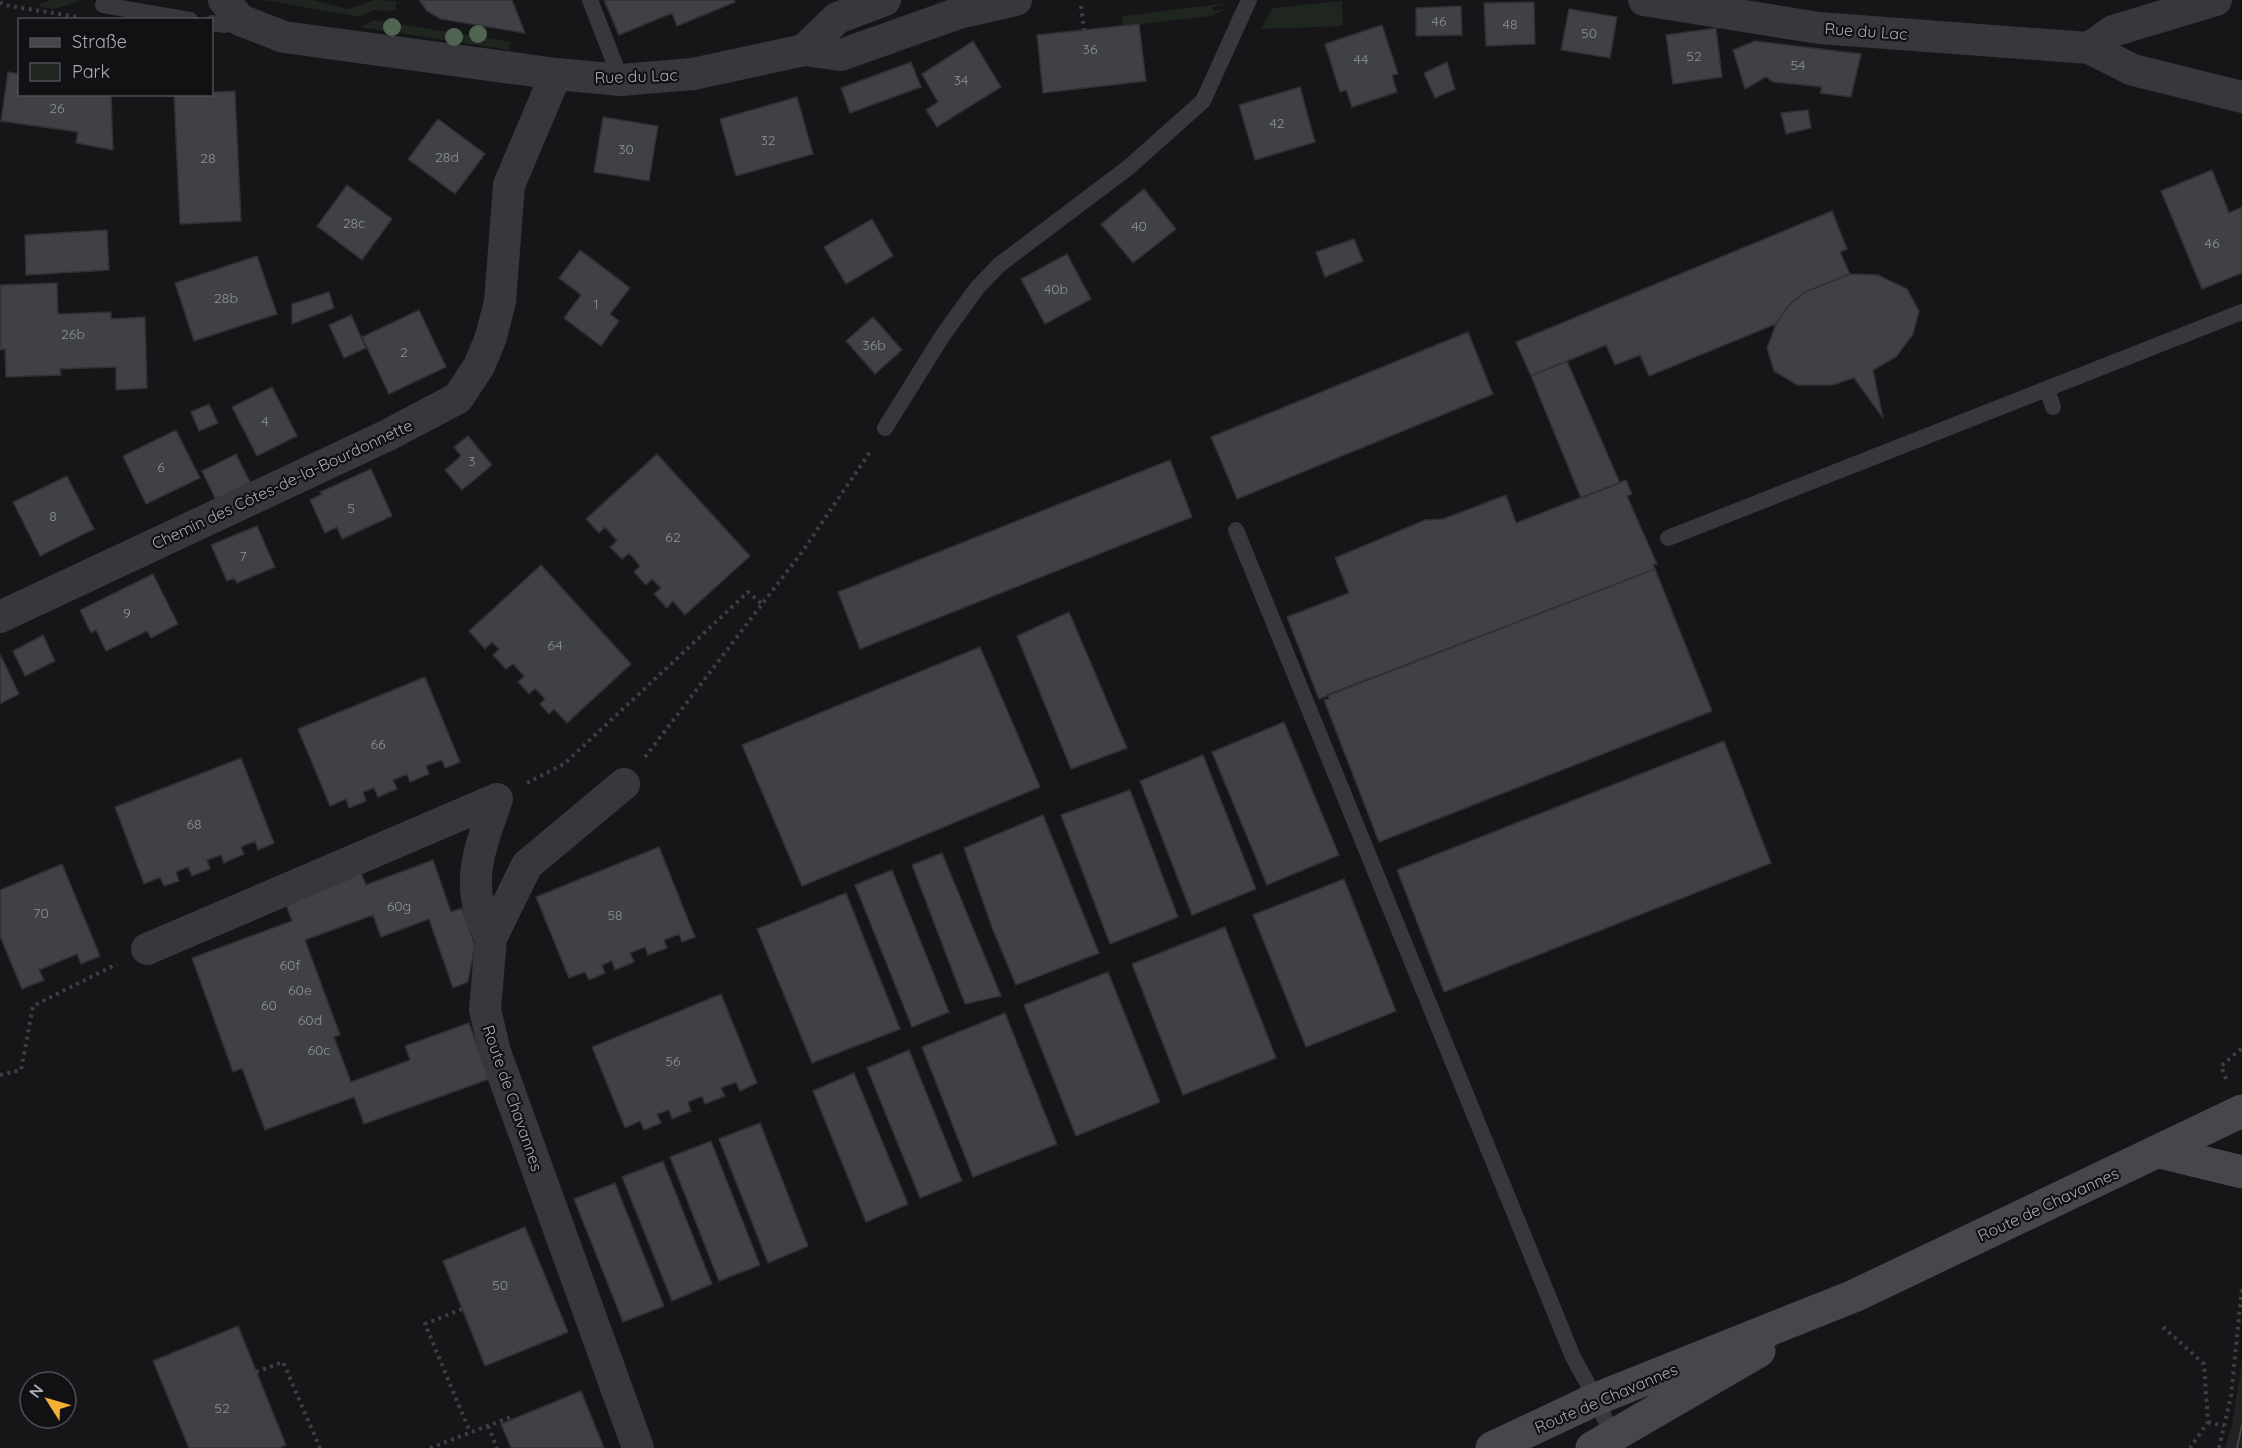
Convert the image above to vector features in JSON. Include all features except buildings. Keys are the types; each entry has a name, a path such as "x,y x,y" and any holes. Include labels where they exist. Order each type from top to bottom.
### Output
{"main road":[{"name":"Route de Chavannes","path":"1492,1448 1596,1399 1854,1296 2242,1112"},
{"path":"2160,1152 2242,1172"},
{"name":"Route de Chavannes","path":"1602,1443 1854,1296"}],"street":[{"path":"804,50 837,18 885,0"},
{"name":"Rue du Lac","path":"225,14 284,38 556,74 621,80 693,74 804,50 841,55 959,13 1016,0"},
{"name":"Rue du Lac","path":"1644,0 1819,28 2089,48 2133,70 2242,97"},
{"path":"2089,48 2113,31 2216,0"},
{"name":"Chemin des Côtes-de-la-Bourdonnette","path":"0,617 377,440 458,398 479,366 486,349 501,292 509,185 556,74"},
{"name":"Route de Chavannes","path":"624,784 527,864 491,938 485,1010 495,1052 638,1448"},
{"path":"491,938 483,923 475,895 475,863 497,798"},
{"path":"147,949 497,798"}],"lane":[{"path":"590,0 621,80"},
{"path":"885,429 943,335 977,288 999,265 1129,167 1203,101 1249,0"},
{"path":"103,5 178,18"},
{"path":"1668,538 2242,312"},
{"path":"2047,389 2053,407"},
{"path":"1236,530 1573,1357 1596,1399 1602,1443"}],"path":[{"path":"0,2 4,5 84,18"},
{"path":"1082,6 1084,30"},
{"path":"624,784 802,552 885,429"},
{"path":"497,798 564,764 748,592 762,604"},
{"path":"0,1075 21,1070 33,1006 147,949"},
{"path":"2219,1448 2230,1396 2242,1287"},
{"path":"462,1309 425,1324 470,1432"},
{"path":"2163,1327 2204,1364 2208,1422 2190,1448"},
{"path":"256,1372 283,1362 320,1448"},
{"path":"430,1448 512,1417"},
{"path":"2208,1422 2224,1426"},
{"path":"488,1426 497,1448"}],"shaded area":[{"path":"2242,1361 2242,1448 2225,1448 2232,1425"}],"green space":[{"path":"51,0 83,0 54,9 41,7 39,4"},
{"path":"264,0 312,0 348,9 374,0 397,1 395,11 373,10 360,17"},
{"path":"1342,1 1343,26 1261,29 1272,8"},
{"path":"1228,3 1213,7 1213,11 1229,8 1212,16 1123,26 1122,16"},
{"path":"374,20 511,42 509,50 360,27"}],"tram line":[{"path":"2237,1448 2242,1425"}]}
